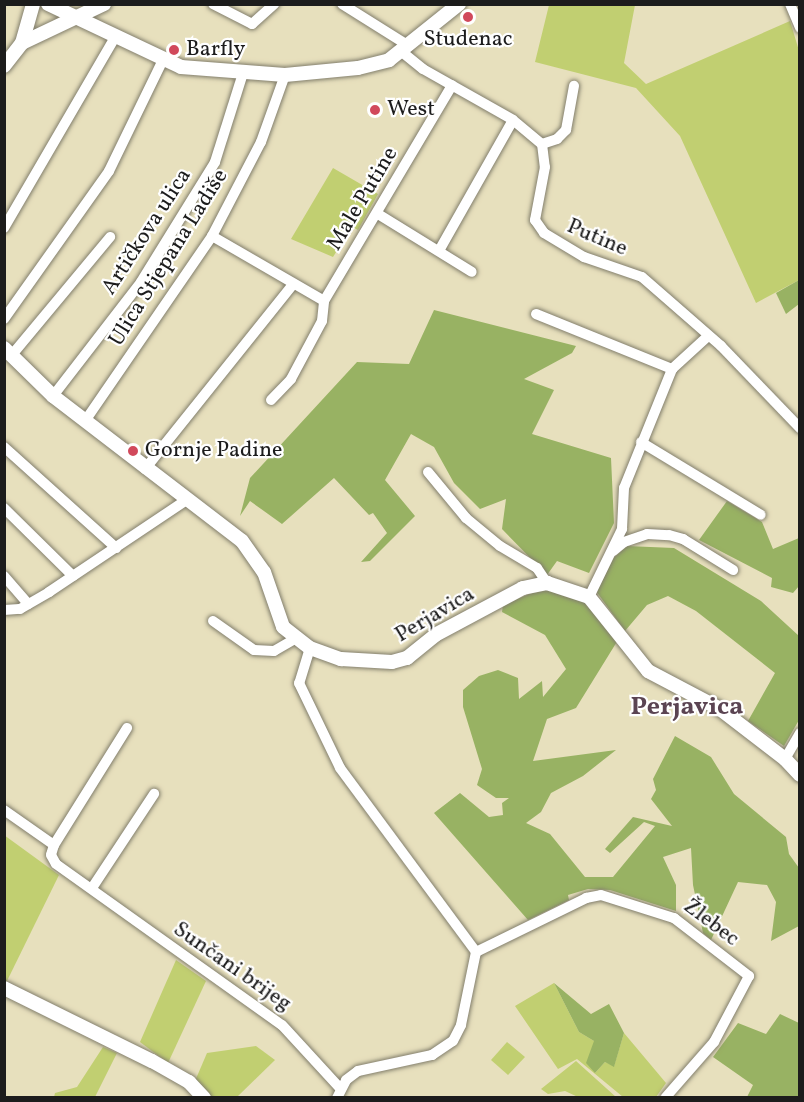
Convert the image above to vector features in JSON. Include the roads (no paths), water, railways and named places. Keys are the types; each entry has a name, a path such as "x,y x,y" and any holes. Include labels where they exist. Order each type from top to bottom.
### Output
{"street":[{"path":"4,66 22,43 33,4"},
{"path":"48,4 181,67 285,75 358,68 405,49 459,4"},
{"path":"22,43 104,4"},
{"path":"213,4 252,24 274,4"},
{"path":"342,4 452,84 513,120 542,144 557,139 566,130 574,86"},
{"path":"790,4 800,28"},
{"path":"4,228 114,37"},
{"path":"4,319 108,171 163,60"},
{"name":"Artičkova ulica","path":"53,396 141,282 215,162 243,73"},
{"name":"Ulica Stjepana Ladiše","path":"85,421 212,236 256,151 285,75"},
{"name":"Male Putine","path":"271,400 291,379 322,321 324,301 378,214 452,84"},
{"path":"440,249 513,120"},
{"name":"Putine","path":"542,144 545,167 535,220 544,233 576,253 642,277 800,428"},
{"path":"378,214 440,249 472,272"},
{"path":"212,236 324,301"},
{"path":"8,352 110,237"},
{"path":"146,469 293,284"},
{"path":"536,314 672,369"},
{"path":"589,597 622,529 624,488 672,369 707,337"},
{"name":"Perjavica","path":"8,352 53,396 247,547 264,572 278,619 295,639 310,648 341,659 392,662 407,658 435,635 523,588 548,583"},
{"path":"641,442 761,515"},
{"path":"4,447 116,548"},
{"path":"428,472 466,518 500,546 537,568 548,583 589,597 648,671 720,709 785,759 800,775"},
{"path":"4,610 28,604 185,501"},
{"path":"4,508 73,576"},
{"path":"610,553 624,542 647,534 669,535 683,539 733,570"},
{"path":"4,576 28,604"},
{"path":"213,621 254,650 274,651 295,639"},
{"path":"310,648 299,683 340,768 374,819 476,952 461,1025 453,1041 432,1055 358,1071 339,1093"},
{"path":"4,810 54,845 127,728"},
{"path":"785,759 800,733"},
{"path":"92,888 154,794"},
{"name":"Sunčani brijeg","path":"54,845 54,862 282,1025 339,1093"},
{"name":"Žlebec","path":"476,952 594,896 612,897 665,913 692,931 749,976 714,1042 665,1098"},
{"path":"4,988 152,1061 189,1082 204,1098"}],"place":[{"name":"Studenac","path":"468,17"},
{"name":"Barfly","path":"174,50"},
{"name":"West","path":"375,110"},
{"name":"Gornje Padine","path":"133,451"}],"district":[{"name":"Perjavica","path":"687,708"}]}
